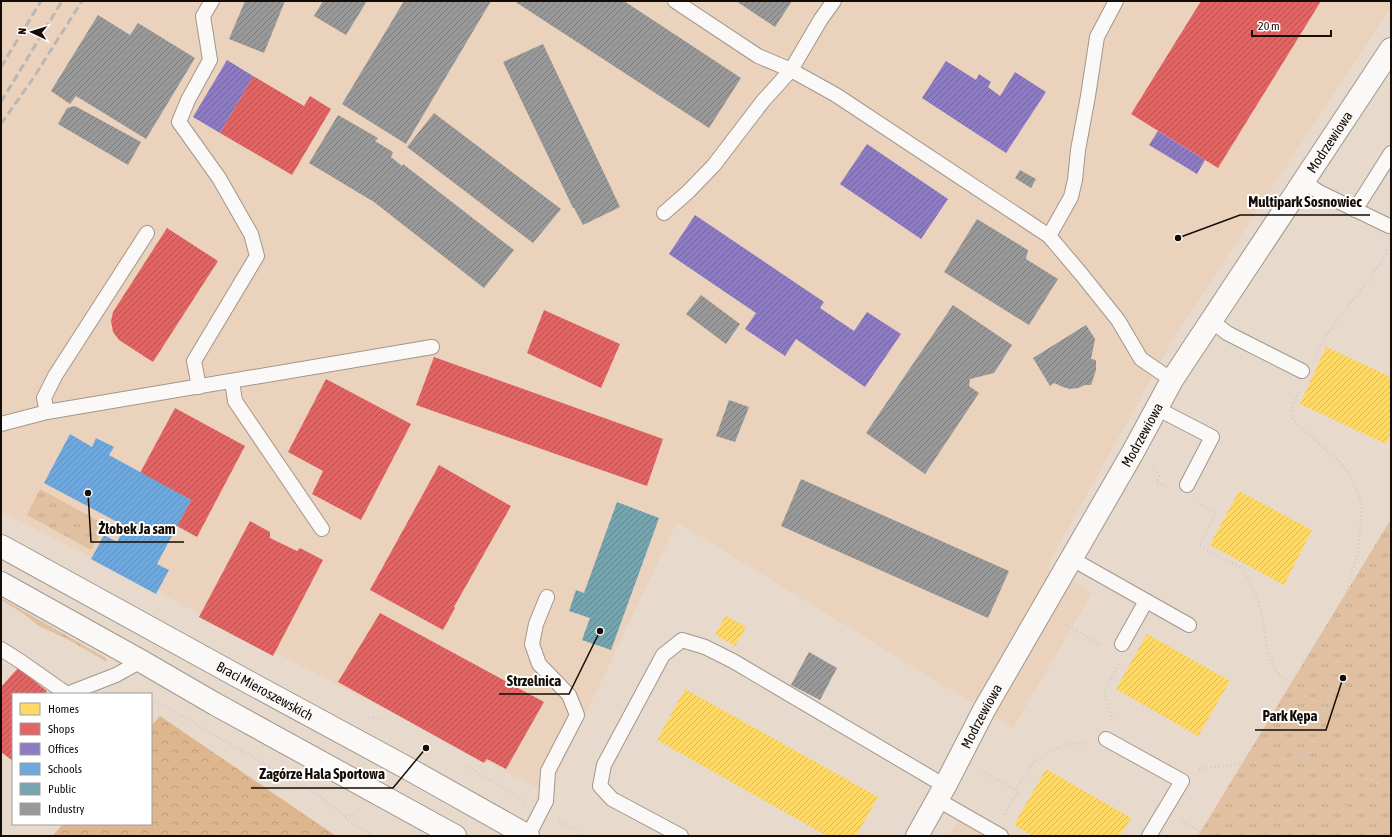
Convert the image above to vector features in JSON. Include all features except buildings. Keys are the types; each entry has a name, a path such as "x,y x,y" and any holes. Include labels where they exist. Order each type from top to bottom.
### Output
{"main road":[{"name":"Modrzewiowa","path":"917,836 942,793 984,710 1072,560 1172,380 1390,53"},
{"name":"Braci Mieroszewskich","path":"1,546 409,769 528,836"},
{"path":"1,583 222,708 455,836"}],"lane":[{"path":"199,387 194,361 257,256 251,234 219,178 179,122 188,100 210,60 203,16 212,1"},
{"path":"675,1 758,56 791,70 836,95 1049,236 1118,320 1142,359 1172,380"},
{"path":"664,213 688,192 714,165 763,101 791,70 821,19 834,1"},
{"path":"1049,236 1071,197 1075,180 1078,150 1097,37 1116,1"},
{"path":"1355,210 1391,153"},
{"path":"1304,182 1319,192 1389,226"},
{"path":"47,412 44,398 55,376 147,233"},
{"path":"1212,321 1227,333 1307,366"},
{"path":"1,424 47,412 432,347"},
{"path":"232,381 235,401 322,529"},
{"path":"1156,408 1212,437 1187,484"},
{"path":"1072,560 1189,625"},
{"path":"528,836 546,801 548,771 577,715 569,695 539,664 532,644 536,624 547,597"},
{"path":"1122,651 1146,601"},
{"path":"680,836 612,799 600,786 604,765 663,655 682,640 705,647 733,661 942,793 998,834"},
{"path":"1,649 66,693"},
{"path":"69,693 116,674 141,661"},
{"path":"1106,739 1182,781 1149,836"}],"path":[{"path":"1307,366 1330,332 1382,262 1391,244"},
{"path":"1302,386 1290,410 1291,416 1293,420 1342,464 1353,481 1361,501 1362,508 1358,553 1344,600 1336,677 1307,756"},
{"path":"1156,482 1169,488"},
{"path":"1195,502 1216,513 1199,546 1243,570 1257,598 1262,613 1267,648 1275,670 1298,692 1325,706"},
{"path":"1041,611 1103,646"},
{"path":"1015,790 1033,763 1048,752 1064,745 1074,743 1103,745 1113,725 1104,690 1122,651"},
{"path":"152,699 315,793 356,826 373,836"},
{"path":"1174,776 1199,769 1307,756 1391,788"},
{"path":"959,757 1018,791 998,834"},
{"path":"1340,812 1372,781"},
{"path":"1164,811 1210,836"},
{"path":"344,816 357,815"},
{"path":"1269,836 1284,819 1291,825"}],"shaded area":[{"path":"1,1 1391,1 1391,7 1176,334 1046,568 1092,593 1013,728 677,522 548,793 1,511"},
{"path":"959,818 988,836 949,836"}],"green space":[{"path":"40,489 106,525 91,550 27,515"},
{"path":"1391,519 1391,836 1198,836"},
{"path":"1,598 106,658 107,662 69,640 39,626 24,614 1,600"},
{"path":"160,716 336,836 52,836 62,825 152,825 152,725"}],"railway":[{"path":"1,67 41,1"},
{"path":"1,102 62,1"},
{"path":"1,124 32,80 82,1"}],"place":[{"name":"Multipark Sosnowiec","path":"1178,238"},
{"name":"Żłobek Ja sam","path":"88,493"},
{"name":"Strzelnica","path":"600,631"},
{"name":"Park Kępa","path":"1343,678"},
{"name":"Zagórze Hala Sportowa","path":"426,748"}]}
